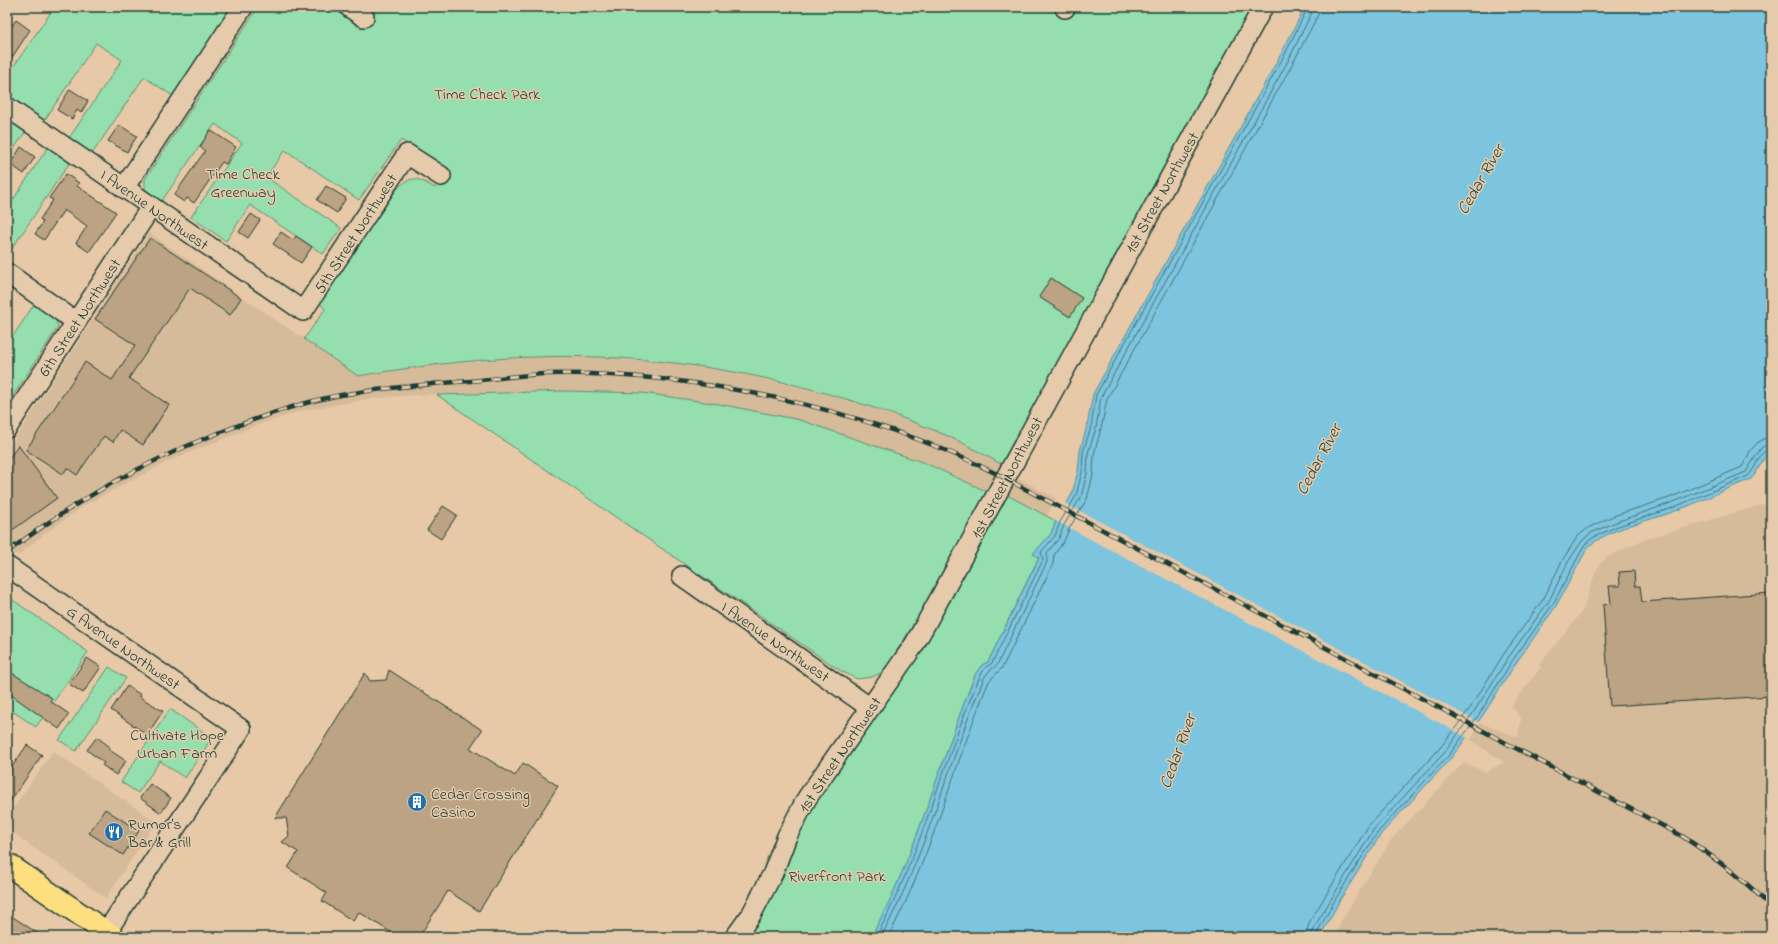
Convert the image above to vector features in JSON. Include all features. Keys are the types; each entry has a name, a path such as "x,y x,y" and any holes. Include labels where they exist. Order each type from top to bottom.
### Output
{"main road":[{"path":"7,864 107,935"}],"street":[{"path":"124,188 243,7"},
{"name":"1st Street Northwest","path":"736,937 752,915 773,873 787,836 807,798 869,707 914,645 1263,7"},
{"name":"I Avenue Northwest","path":"7,107 303,311"},
{"name":"5th Street Northwest","path":"303,311 407,154 441,176"},
{"name":"6th Street Northwest","path":"7,428 151,206"},
{"path":"7,273 76,322"},
{"name":"G Avenue Northwest","path":"7,566 241,729 107,935"},
{"name":"I Avenue Northwest","path":"682,576 869,707"}],"shaded area":[{"path":"149,233 358,376 410,367 535,357 597,357 683,364 742,374 819,392 889,413 952,437 1003,465 988,492 925,463 800,420 719,404 643,393 565,391 411,395 368,399 301,411 255,426 169,461 85,505 44,534 18,556 7,549 7,451"},
{"path":"1017,478 1056,498 1047,516 1007,495"},
{"path":"1771,502 1771,937 1334,937 1341,921 1391,840 1463,763 1486,772 1504,762 1471,740 1480,723 1518,737 1521,718 1511,706 1541,667 1539,665 1583,610 1595,573 1600,564 1607,557 1645,539"},
{"path":"53,751 156,822 106,898 7,829 7,817"}],"green space":[{"path":"44,7 232,7 173,96 144,77 92,154 69,138 122,60 96,43 44,121 7,95 7,76 51,12"},
{"path":"258,7 1254,7 1003,465 950,437 909,420 866,405 777,381 687,365 597,357 567,356 507,358 447,363 358,376 304,339 325,309 319,302 397,189 411,179 419,180 435,188 446,170 401,140 359,200 285,150 266,177 341,228 323,254 250,205 226,241 191,217 242,143 215,124 161,202 145,189 145,179"},
{"path":"7,118 26,131 7,159"},
{"path":"48,147 70,162 7,256 7,209"},
{"path":"35,303 55,318 58,327 7,405 7,345"},
{"path":"565,391 643,393 719,404 800,420 925,463 988,492 931,597 889,663 881,673 872,677 857,679 841,671 437,395"},
{"name":"Riverfront Park","path":"1007,495 1056,521 1051,534 1033,554 1039,557 988,662 982,665 976,673 902,873 871,937 735,937 806,801 963,557"},
{"path":"7,596 88,652 36,727 14,712 7,721"},
{"name":"Cultivate Hope Urban Farm","path":"109,667 126,678 76,751 59,740"},
{"name":"Cultivate Hope Urban Farm","path":"170,709 212,738 185,778 160,761 138,793 121,782"}],"water":[{"name":"Cedar River","path":"1305,7 1771,7 1771,452 1765,458 1751,479 1685,507 1607,534 1588,547 1556,606 1516,663 1483,715 1452,757 1381,834 1340,900 1320,937 871,937 902,873 976,673 982,665 988,662 1039,558 1033,554 1051,534 1056,521 1072,494 1093,394 1281,54"}],"pier":[{"path":"1065,503 1480,723 1468,738 1054,520"}],"building":[{"path":"16,20 30,30 7,65 7,33"},
{"path":"70,89 88,101 81,113 77,110 72,119 57,110"},
{"path":"119,125 137,136 127,152 108,141"},
{"path":"210,130 236,147 226,164 222,162 194,203 187,198 184,202 174,195 205,151 200,147"},
{"path":"21,147 35,157 24,174 10,164"},
{"path":"66,174 79,183 77,186 116,212 89,252 76,243 87,226 64,210 44,240 35,234 43,222 40,219 53,200 49,198"},
{"path":"326,186 346,198 337,213 317,200"},
{"path":"251,214 260,220 248,238 239,232"},
{"path":"281,232 293,240 296,236 312,247 301,263 273,244"},
{"path":"150,238 241,298 230,315 190,288 129,378 169,405 143,445 120,430 113,442 104,436 77,475 67,468 63,474 26,450 85,362 112,380 135,345 95,319"},
{"path":"1051,278 1082,298 1070,317 1039,297"},
{"path":"18,445 57,498 7,534 7,462"},
{"path":"443,506 457,515 441,539 427,530"},
{"path":"1634,571 1635,586 1640,586 1642,602 1771,593 1771,696 1610,706 1603,605 1611,604 1609,586 1620,586 1619,572"},
{"path":"87,658 101,667 83,693 69,684"},
{"path":"7,670 52,698 50,701 69,714 59,729 7,692"},
{"name":"Cedar Crossing Casino","path":"389,670 482,730 470,748 515,776 523,763 558,786 479,911 448,891 419,937 398,937 359,912 353,921 322,901 327,893 288,868 298,852 282,842 289,836 286,818 275,818 365,673 370,681 386,680"},
{"path":"127,686 141,695 140,697 163,711 147,735 111,710"},
{"path":"97,737 110,747 108,749 126,761 116,775 102,765 104,763 87,750"},
{"path":"27,745 42,755 7,806 7,774"},
{"path":"150,784 171,798 161,813 140,798"},
{"name":"Rumor's Bar & Grill","path":"105,809 139,831 123,855 89,833"},
{"path":"7,913 43,937 7,937"}],"railway":[{"path":"7,552 42,527 95,493 159,459 226,430 297,405 326,398 406,386 544,374 600,374 716,386 833,412 890,430 944,450 995,473 1682,836 1728,869 1771,907"}],"place":[{"name":"Cedar Crossing Casino","path":"417,802"},
{"name":"Rumor's Bar & Grill","path":"114,832"}],"park label":[{"name":"Time Check Park","path":"487,93"},
{"name":"Time Check Greenway","path":"243,182"}]}
